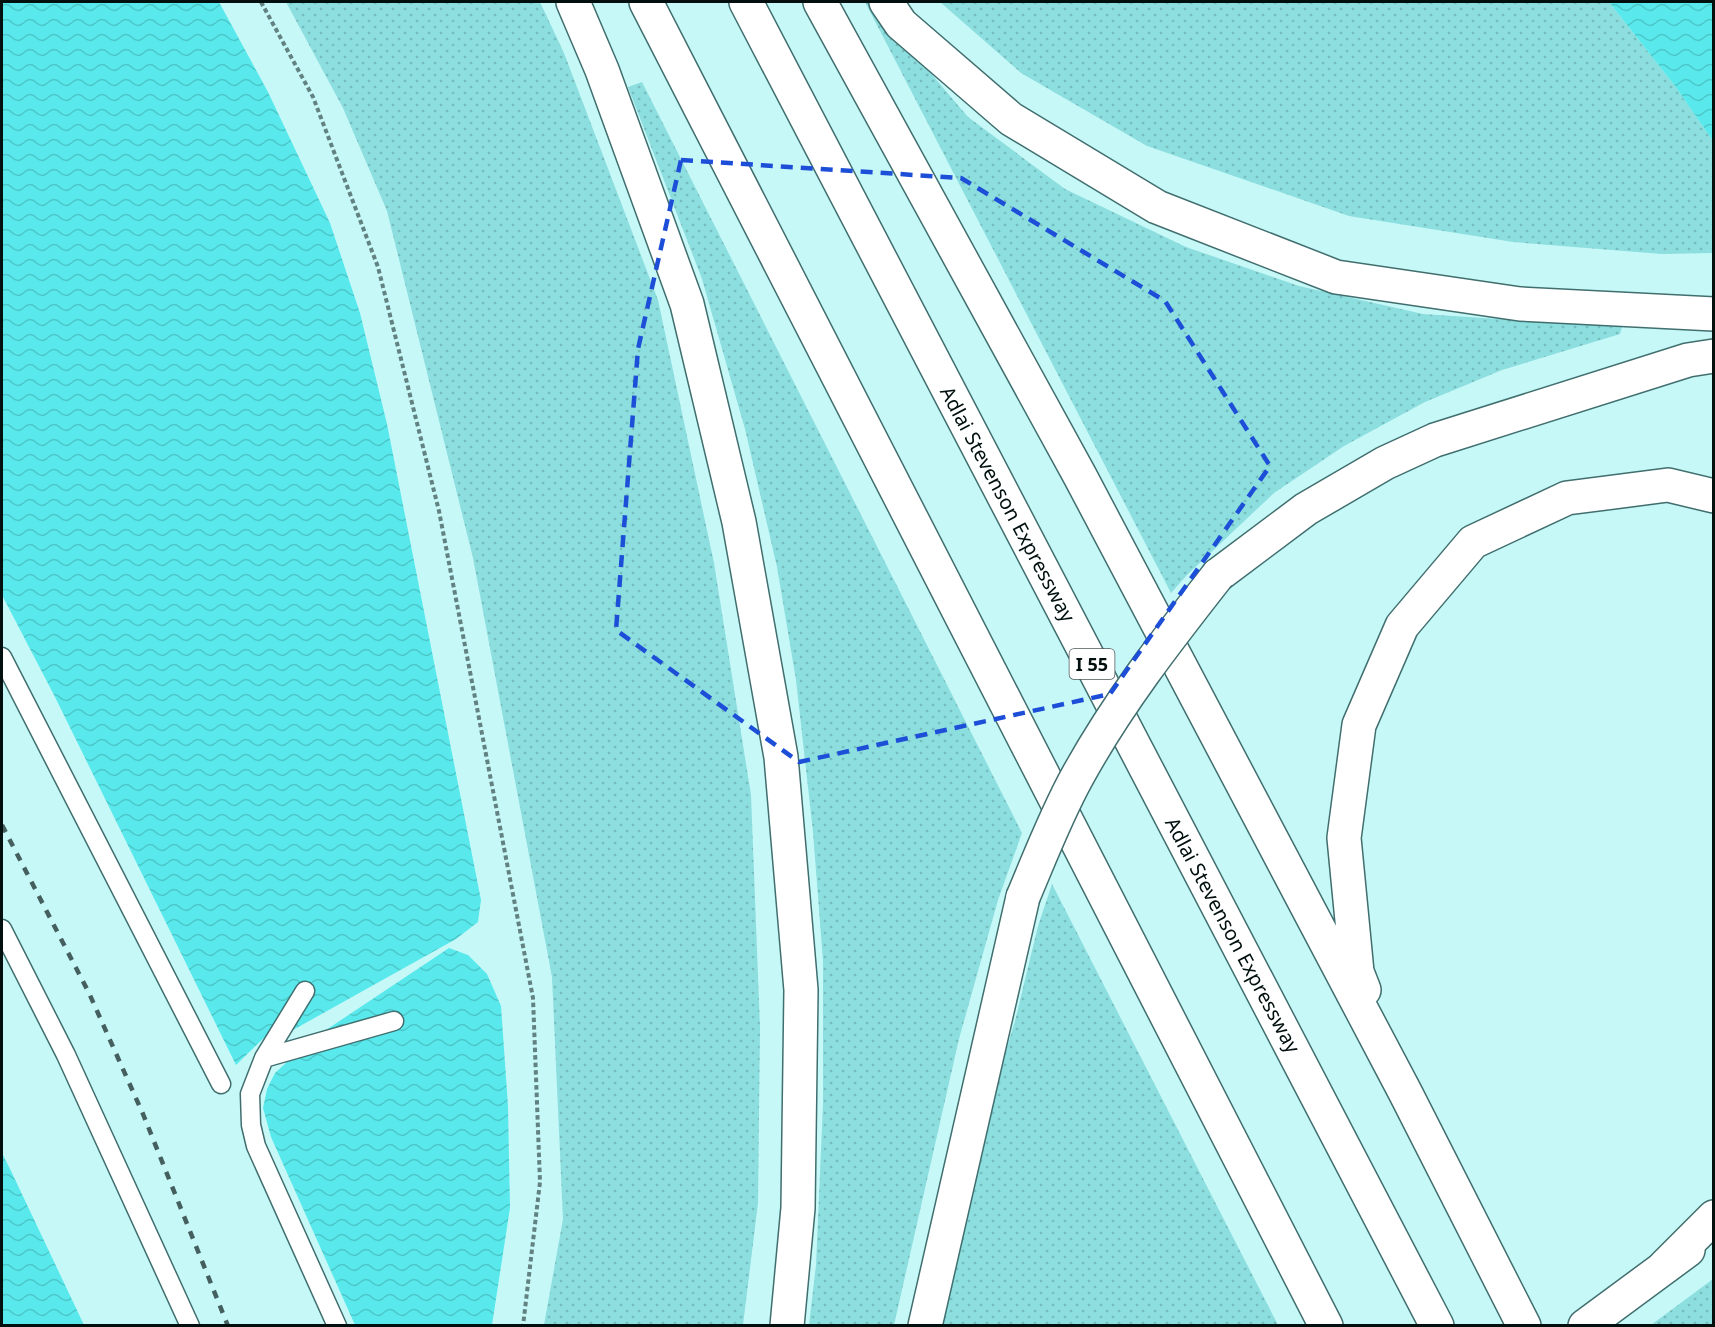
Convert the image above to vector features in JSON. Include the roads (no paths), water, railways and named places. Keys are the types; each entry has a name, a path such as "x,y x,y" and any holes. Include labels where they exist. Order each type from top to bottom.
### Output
{"main road":[{"path":"573,2 602,70 687,304 739,522 782,757 801,990 798,1208 787,1326"},
{"path":"646,2 1326,1326"},
{"name":"Adlai Stevenson Expressway","path":"746,2 1437,1326"},
{"path":"820,2 1080,476 1405,1092 1524,1326"},
{"path":"886,2 901,24 1011,119 1157,207 1336,277 1520,304 1703,314"},
{"path":"925,1326 1023,897 1076,778 1103,732 1150,661 1218,575 1306,509 1385,463 1435,440 1701,358"},
{"path":"1405,1092 1357,972 1344,838 1359,725 1402,626 1473,542 1567,498 1668,485 1713,496"},
{"path":"1665,1266 1713,1217"},
{"path":"1585,1326 1713,1231"}],"lane":[{"path":"2,657 220,1084"},
{"path":"2,929 66,1055 190,1326"},
{"path":"305,991 264,1058 250,1094 251,1125 256,1146 337,1326"},
{"path":"264,1058 394,1021"}],"water":[{"path":"2,2 219,2 268,92 330,223 360,313 387,424 481,900 478,922 456,939 293,1030 269,1033 236,1065 55,697 2,595"},
{"path":"1609,2 1713,2 1713,141 1675,86"},
{"path":"449,948 468,955 487,974 501,1006 508,1106 510,1208 492,1325 355,1325 271,1137 263,1108 267,1089 275,1073 311,1040"},
{"path":"2,1153 11,1171 84,1325 2,1325"}],"railway":[{"path":"2,825 89,993 143,1114 228,1326"}]}
